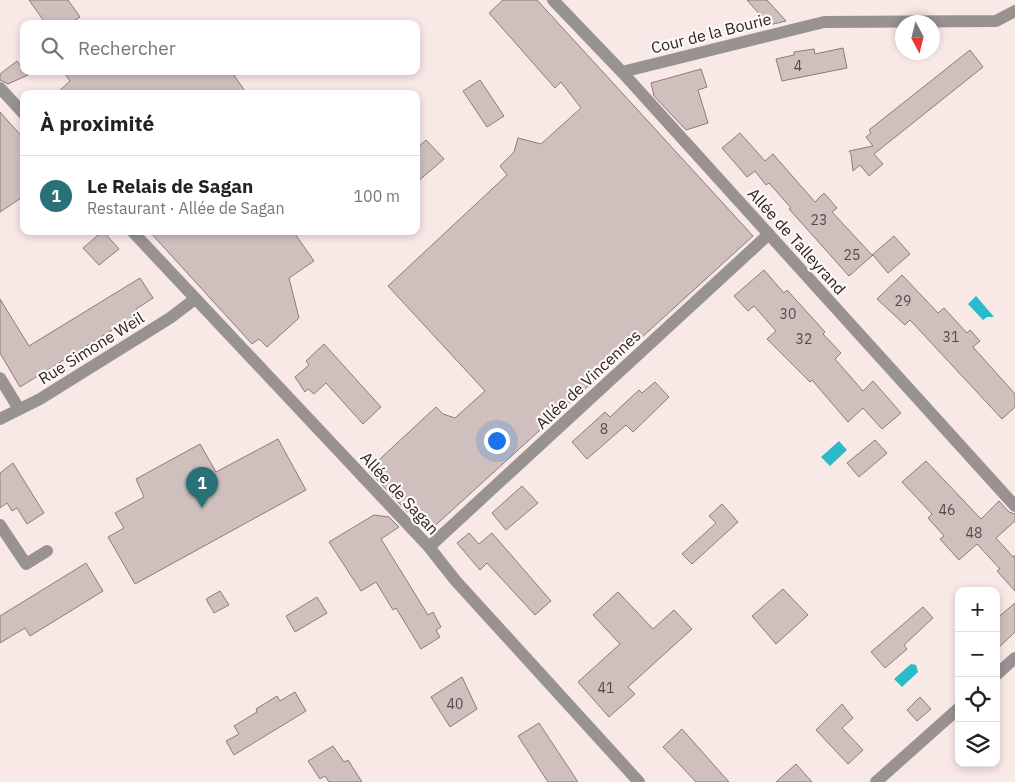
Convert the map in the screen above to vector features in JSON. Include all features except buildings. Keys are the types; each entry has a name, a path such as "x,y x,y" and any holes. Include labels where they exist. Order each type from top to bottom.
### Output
{"street":[{"name":"Allée de Talleyrand","path":"553,0 622,72 1015,506"},
{"name":"Cour de la Bourie","path":"622,72 824,22 996,21 1015,11"},
{"path":"1,92 20,110"},
{"name":"Allée de Vincennes","path":"429,547 769,234"},
{"name":"Allée de Sagan","path":"136,235 429,547 455,580 639,782"},
{"name":"Rue Simone Weil","path":"0,419 40,399 162,323 195,299"},
{"path":"0,378 19,409"},
{"path":"0,525 26,564 47,551"},
{"path":"1000,671 1015,658"},
{"path":"876,782 955,712"}],"water":[{"path":"976,296 994,317 987,317 983,320 968,304"},
{"path":"839,441 847,450 830,466 821,457"},
{"path":"911,664 916,665 918,672 902,687 894,679"}],"place":[{"name":"Le Relais de Sagan","path":"202,508"}]}
